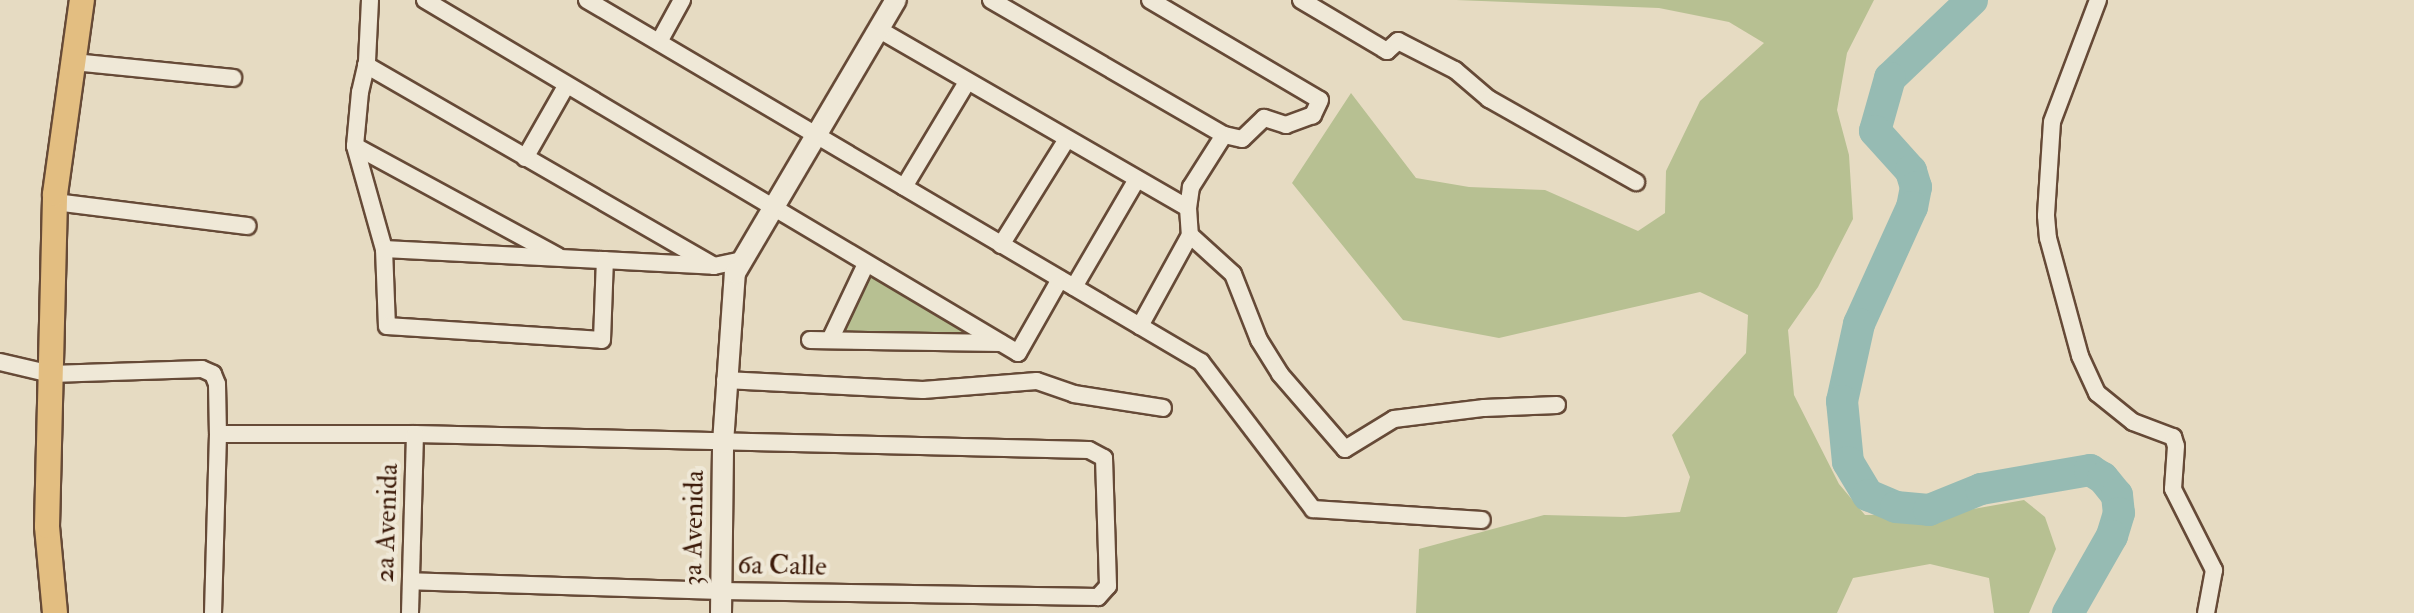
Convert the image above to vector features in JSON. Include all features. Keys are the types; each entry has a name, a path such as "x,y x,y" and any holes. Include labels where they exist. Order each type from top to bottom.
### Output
{"main road":[{"path":"55,613 47,526 55,202 82,0"}],"street":[{"path":"370,0 366,65 355,146 384,249 387,326 602,340 605,260"},
{"path":"425,0 1018,353 1137,179"},
{"path":"587,0 1201,362 1313,509 1482,520"},
{"path":"659,42 682,0"},
{"name":"3a Avenida","path":"721,613 725,380 735,273 896,0"},
{"path":"991,0 1224,135 1242,139 1264,118 1286,125 1313,115 1320,100 1150,0"},
{"path":"1301,0 1387,51 1398,41 1455,70 1489,99 1636,182"},
{"path":"2098,0 2052,122 2046,216 2048,238 2080,356 2097,393 2133,422 2173,437 2176,446 2173,489 2214,570 2206,613"},
{"path":"878,29 1188,208"},
{"path":"74,62 233,78"},
{"path":"366,65 714,266"},
{"path":"904,187 967,82"},
{"path":"525,158 566,86"},
{"path":"1140,326 1190,235 1188,208 1191,187 1224,135"},
{"path":"1001,245 1067,139"},
{"path":"355,146 565,259"},
{"path":"55,202 248,226"},
{"path":"1190,235 1233,274 1259,340 1280,374 1345,449 1394,419 1484,408 1557,405"},
{"path":"384,249 714,266 742,260"},
{"path":"830,340 866,264"},
{"path":"810,340 1004,343"},
{"path":"0,362 51,374 202,369 213,374 217,384 218,434 213,613"},
{"path":"725,380 923,390 1037,381 1074,394 1163,408"},
{"path":"218,434 415,434 723,443"},
{"name":"2a Avenida","path":"410,613 415,434"},
{"name":"6a Calle","path":"411,581 721,591 1098,597 1108,586 1104,458 1097,451 723,443"}],"green space":[{"path":"1456,0 1874,0 1847,53 1837,110 1849,155 1853,219 1818,287 1788,330 1794,395 1839,484 1865,515 1945,514 2024,500 2045,517 2056,549 2029,613 1994,613 1989,578 1930,564 1853,578 1837,613 1416,613 1419,549 1544,515 1625,517 1680,512 1690,477 1672,435 1746,353 1748,315 1700,292 1499,338 1403,320 1292,183 1351,93 1416,178 1469,187 1545,190 1638,231 1665,213 1666,171 1700,101 1764,43 1729,22 1659,8"},
{"path":"866,264 1004,343 830,340"}],"waterway":[{"path":"1972,0 1890,78 1875,131 1911,171 1916,187 1912,207 1859,324 1842,401 1848,462 1868,495 1896,507 1929,510 1981,489 2090,470 2103,478 2117,495 2119,513 2112,536 2068,613"}]}
